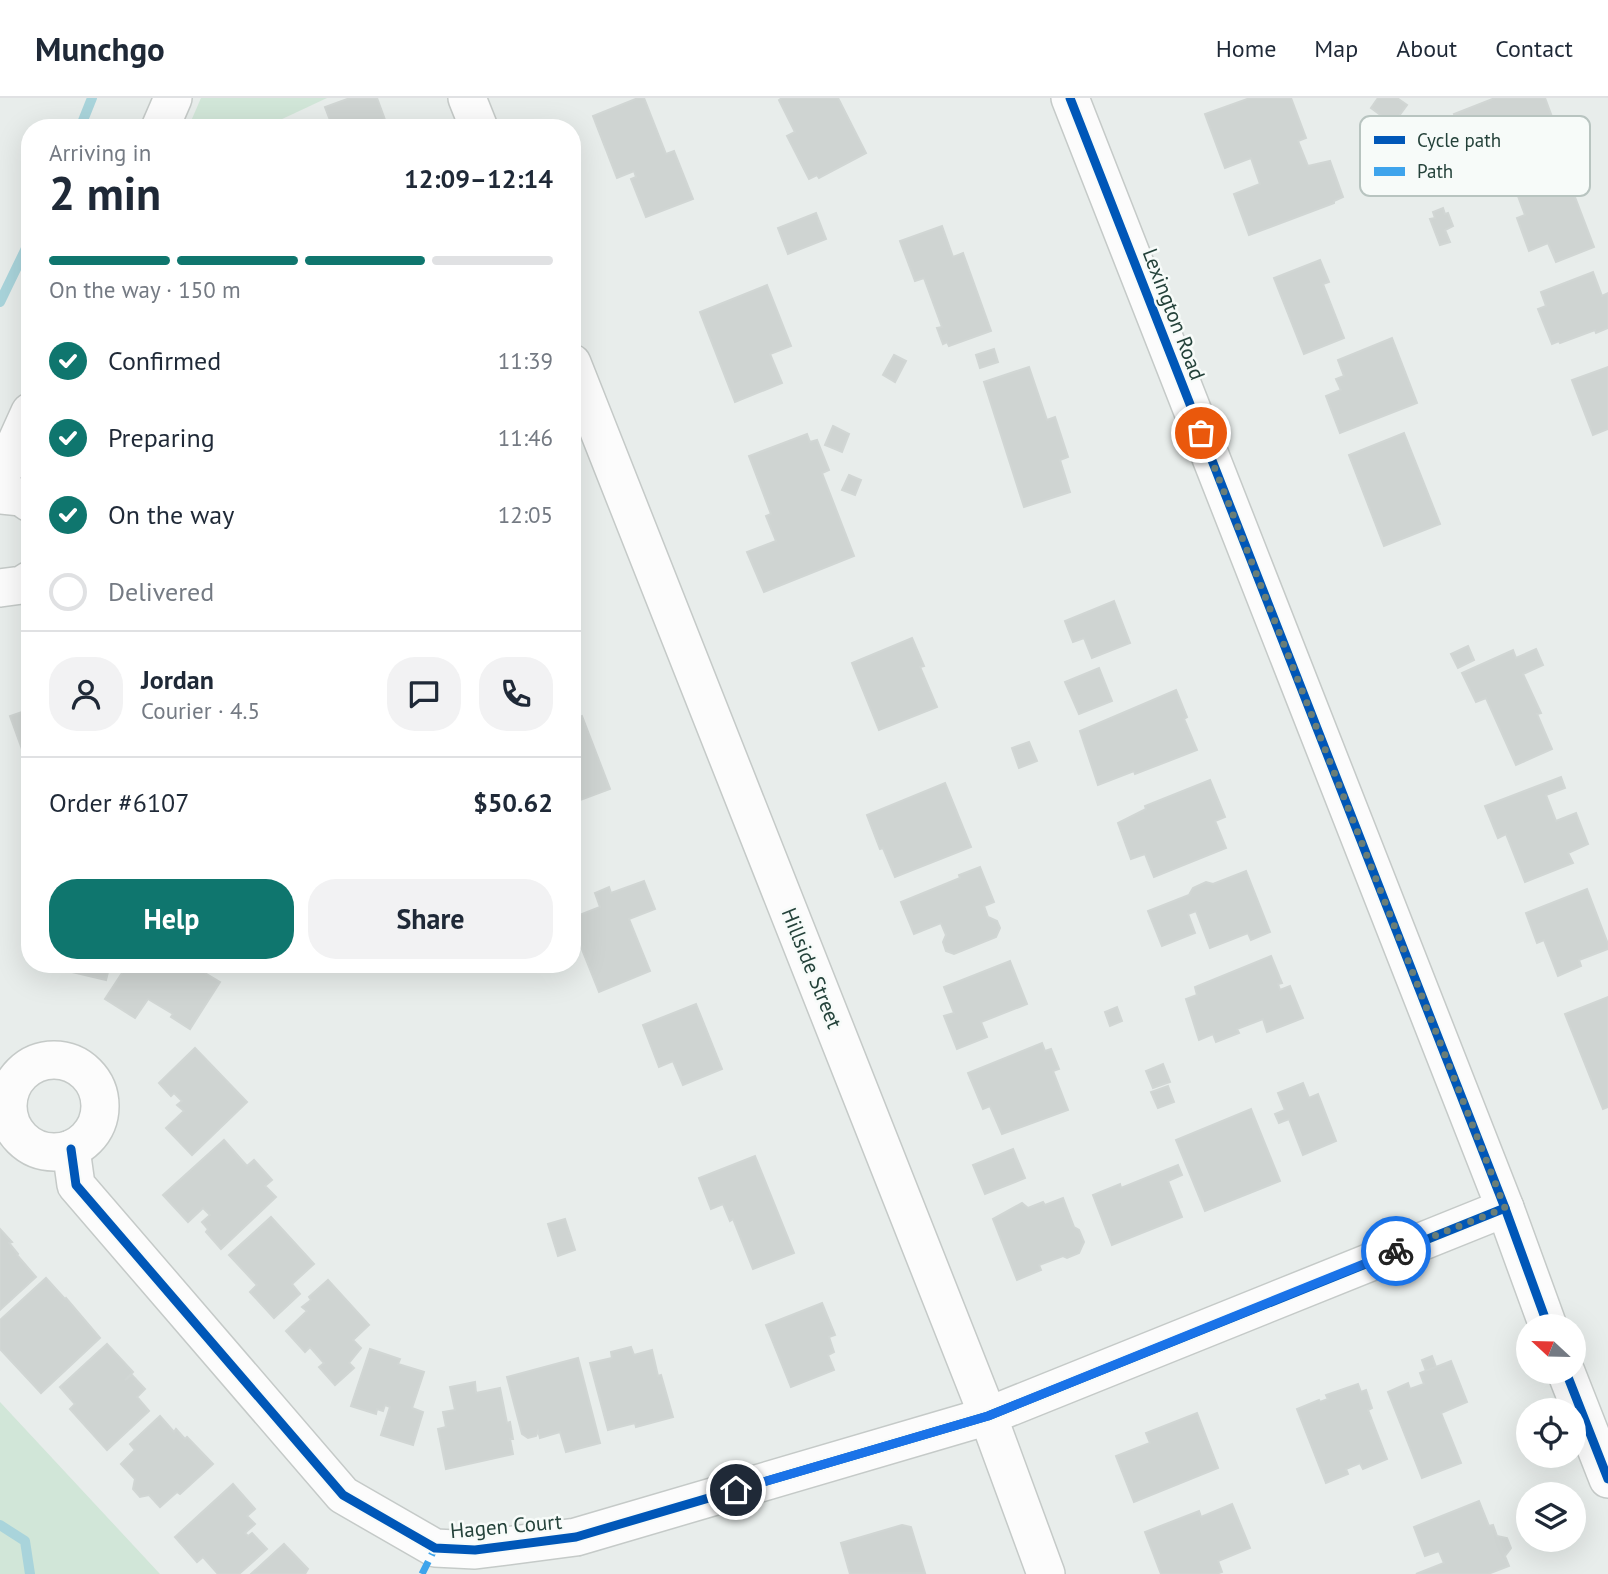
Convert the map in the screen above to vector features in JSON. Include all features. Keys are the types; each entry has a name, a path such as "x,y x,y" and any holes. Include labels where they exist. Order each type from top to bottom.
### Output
{"street":[{"path":"164,119 173,98"},
{"path":"467,98 475,119"},
{"name":"Lexington Road","path":"1070,98 1505,1208 1544,1314"},
{"name":"Hillside Street","path":"581,386 988,1416 1046,1574"},
{"path":"0,478 21,432"},
{"path":"0,495 21,497"},
{"path":"0,588 21,585"},
{"name":"Hagen Court","path":"71,1149 76,1185 343,1495 435,1548 475,1550 576,1537 988,1416 1505,1208"},
{"path":"1571,1384 1608,1479"}],"green space":[{"path":"201,98 327,98 282,119 192,119"},
{"path":"0,1402 160,1574 0,1574"}],"building":[{"path":"350,98 377,98 385,119 330,119 325,107"},
{"path":"644,98 666,154 674,151 693,199 646,217 631,179 636,177 634,171 617,178 593,116"},
{"path":"838,98 866,153 819,178 817,175 809,179 787,136 795,132 779,100"},
{"path":"1250,98 1291,98 1306,138 1298,141 1308,166 1330,161 1343,197 1334,203 1249,235 1234,194 1260,184 1251,158 1225,168 1205,114"},
{"path":"1378,98 1397,98 1407,105 1399,116 1382,116 1371,108"},
{"path":"1495,98 1545,98 1552,116 1455,116 1454,114"},
{"path":"1518,196 1575,196 1594,247 1556,262 1548,243 1529,251 1517,218 1525,215"},
{"path":"1443,208 1453,226 1445,230 1450,242 1440,245 1430,219 1435,218 1433,212"},
{"path":"816,213 826,239 788,254 778,228"},
{"path":"942,226 953,257 963,253 991,331 949,346 947,342 943,344 937,328 942,327 924,278 915,281 900,241"},
{"path":"1320,260 1329,282 1323,284 1344,338 1304,354 1274,278"},
{"path":"1593,272 1602,296 1608,293 1608,328 1552,344 1538,309 1546,306 1541,292"},
{"path":"767,285 791,346 770,354 782,383 735,402 700,312"},
{"path":"1392,338 1417,403 1340,433 1326,396 1341,390 1336,379 1344,376 1338,360"},
{"path":"994,349 998,362 980,368 976,355"},
{"path":"894,355 906,361 895,382 883,375"},
{"path":"1029,367 1047,420 1055,417 1068,457 1060,460 1070,492 1024,507 984,382"},
{"path":"1608,367 1608,429 1593,435 1572,380"},
{"path":"833,426 849,434 842,452 825,445"},
{"path":"1404,433 1440,524 1384,546 1349,455"},
{"path":"807,434 810,442 817,440 829,470 822,473 854,556 764,592 747,552 776,541 766,516 771,514 749,456"},
{"path":"849,475 861,480 855,495 842,490"},
{"path":"1114,601 1130,643 1092,658 1084,638 1073,642 1065,621"},
{"path":"912,638 924,666 920,667 937,707 879,730 852,663"},
{"path":"1468,646 1474,660 1458,668 1451,654"},
{"path":"1536,649 1543,665 1523,674 1541,713 1537,714 1552,749 1516,765 1486,698 1476,702 1462,673 1513,650 1516,658"},
{"path":"1099,668 1112,701 1079,714 1065,682"},
{"path":"1176,690 1197,750 1098,785 1080,731"},
{"path":"21,712 21,746 10,716"},
{"path":"581,716 610,789 581,800"},
{"path":"1029,742 1037,761 1019,768 1012,748"},
{"path":"1561,777 1565,788 1546,795 1556,821 1576,813 1588,844 1568,853 1573,863 1525,882 1506,834 1498,838 1485,806"},
{"path":"1210,780 1225,817 1215,821 1226,848 1154,877 1145,854 1131,859 1118,823 1146,809 1145,806"},
{"path":"945,783 971,847 895,877 883,848 880,849 867,815"},
{"path":"980,867 994,902 984,906 988,917 997,921 1000,928 996,937 954,954 946,951 943,942 946,935 941,923 914,934 901,902"},
{"path":"1246,871 1270,932 1251,940 1248,933 1210,948 1196,911 1188,914 1195,933 1162,946 1148,911 1189,895 1193,888 1206,882 1213,884"},
{"path":"644,881 655,909 629,919 650,971 599,992 581,947 581,914 600,907 595,893 609,887 611,893"},
{"path":"1587,889 1608,949 1579,960 1581,966 1558,976 1544,940 1537,943 1526,913"},
{"path":"1271,956 1282,983 1278,984 1280,990 1290,986 1303,1018 1267,1032 1263,1019 1237,1029 1239,1033 1216,1042 1213,1034 1199,1040 1186,999 1197,995 1195,987"},
{"path":"1010,961 1027,1004 981,1022 987,1037 957,1049 944,1016 954,1013 944,987"},
{"path":"76,973 108,973 106,980"},
{"path":"122,973 205,973 220,982 190,1029 171,1017 173,1014 148,999 135,1018 105,999"},
{"path":"1608,997 1608,1107 1603,1109 1565,1014"},
{"path":"696,1004 722,1069 683,1085 673,1061 659,1067 643,1025"},
{"path":"1117,1007 1122,1021 1110,1026 1105,1012"},
{"path":"1042,1043 1045,1051 1051,1049 1059,1069 1053,1071 1068,1110 1002,1134 990,1106 983,1109 968,1073"},
{"path":"195,1048 247,1102 192,1155 166,1128 184,1111 177,1105 182,1101 174,1093 171,1096 159,1083"},
{"path":"1163,1064 1170,1082 1153,1088 1146,1071"},
{"path":"1303,1083 1309,1098 1318,1094 1336,1141 1303,1155 1289,1119 1279,1123 1275,1114 1285,1110 1278,1093"},
{"path":"1168,1086 1174,1102 1158,1108 1151,1092"},
{"path":"1251,1109 1280,1181 1205,1211 1176,1140"},
{"path":"224,1140 247,1166 254,1160 272,1180 265,1186 276,1197 221,1249 206,1232 208,1229 202,1222 210,1215 203,1208 188,1222 163,1195"},
{"path":"1013,1149 1025,1178 985,1194 973,1165"},
{"path":"755,1156 794,1253 753,1269 733,1219 730,1221 723,1204 711,1209 699,1178"},
{"path":"1178,1165 1182,1175 1168,1181 1182,1217 1112,1245 1093,1195 1120,1184 1121,1188"},
{"path":"1063,1198 1074,1227 1079,1230 1084,1242 1079,1253 1039,1265 1041,1270 1017,1280 993,1219 1022,1203 1028,1208"},
{"path":"271,1217 314,1264 292,1284 300,1294 274,1318 250,1292 257,1285 229,1255"},
{"path":"565,1219 575,1250 558,1256 548,1224"},
{"path":"0,1229 36,1277 0,1310"},
{"path":"46,1278 100,1338 41,1393 0,1349 0,1320"},
{"path":"328,1280 369,1325 353,1340 361,1348 349,1363 354,1368 335,1385 319,1367 324,1363 310,1347 305,1352 286,1331 307,1311 302,1307 311,1300 309,1297"},
{"path":"822,1303 835,1335 829,1337 834,1352 828,1355 834,1370 791,1387 766,1325"},
{"path":"107,1344 133,1372 125,1380 132,1375 145,1389 137,1397 149,1411 107,1450 70,1409 75,1404 60,1387"},
{"path":"631,1347 634,1355 652,1350 673,1417 636,1427 635,1423 608,1430 590,1363 612,1358 611,1352"},
{"path":"370,1349 400,1359 398,1364 424,1372 412,1408 423,1412 413,1445 381,1435 390,1407 385,1405 383,1411 377,1409 376,1414 351,1406"},
{"path":"1432,1356 1436,1367 1426,1371 1422,1360"},
{"path":"578,1358 600,1443 566,1452 560,1432 540,1438 538,1431 536,1436 528,1438 522,1434 507,1377"},
{"path":"1451,1361 1467,1402 1441,1413 1461,1463 1422,1478 1388,1392 1408,1383 1410,1389 1424,1384 1420,1373"},
{"path":"475,1382 476,1393 500,1388 507,1423 510,1422 513,1454 446,1469 438,1429 446,1427 443,1412 455,1410 450,1387"},
{"path":"1358,1384 1361,1392 1366,1390 1372,1408 1368,1410 1387,1459 1363,1469 1360,1463 1346,1469 1348,1474 1326,1483 1297,1409 1328,1399 1326,1395"},
{"path":"1197,1413 1218,1468 1134,1502 1116,1456 1150,1443 1146,1433"},
{"path":"160,1416 174,1432 176,1429 185,1439 187,1437 213,1464 180,1494 177,1492 160,1507 149,1495 140,1497 133,1489 135,1479 121,1464 135,1450 130,1444"},
{"path":"233,1484 255,1509 247,1516 255,1524 245,1533 248,1536 252,1533 267,1549 239,1574 218,1574 203,1557 197,1562 175,1537"},
{"path":"1479,1501 1489,1526 1493,1525 1497,1536 1507,1538 1511,1548 1505,1556 1509,1566 1488,1574 1416,1574 1444,1563 1439,1551 1425,1556 1414,1527"},
{"path":"1232,1504 1250,1548 1218,1561 1222,1572 1216,1574 1161,1574 1145,1532 1199,1511 1201,1517"},
{"path":"902,1525 911,1527 925,1573 850,1574 841,1543"},
{"path":"284,1544 308,1569 305,1574 251,1574"}],"waterway":[{"path":"84,119 92,98"},
{"path":"0,302 21,259"},
{"path":"0,1525 25,1541 30,1574"}],"marked path":[{"path":"422,1574 435,1548"}],"cycle path":[{"path":"1070,98 1505,1208 1544,1314"},
{"path":"71,1149 76,1185 343,1495 435,1548 475,1550 576,1537 988,1416 1505,1208"},
{"path":"1571,1384 1608,1479"}],"way so far":[{"path":"1201,433 1505,1208 1396,1251"}],"route":[{"path":"736,1490 988,1416 1396,1251"}]}
